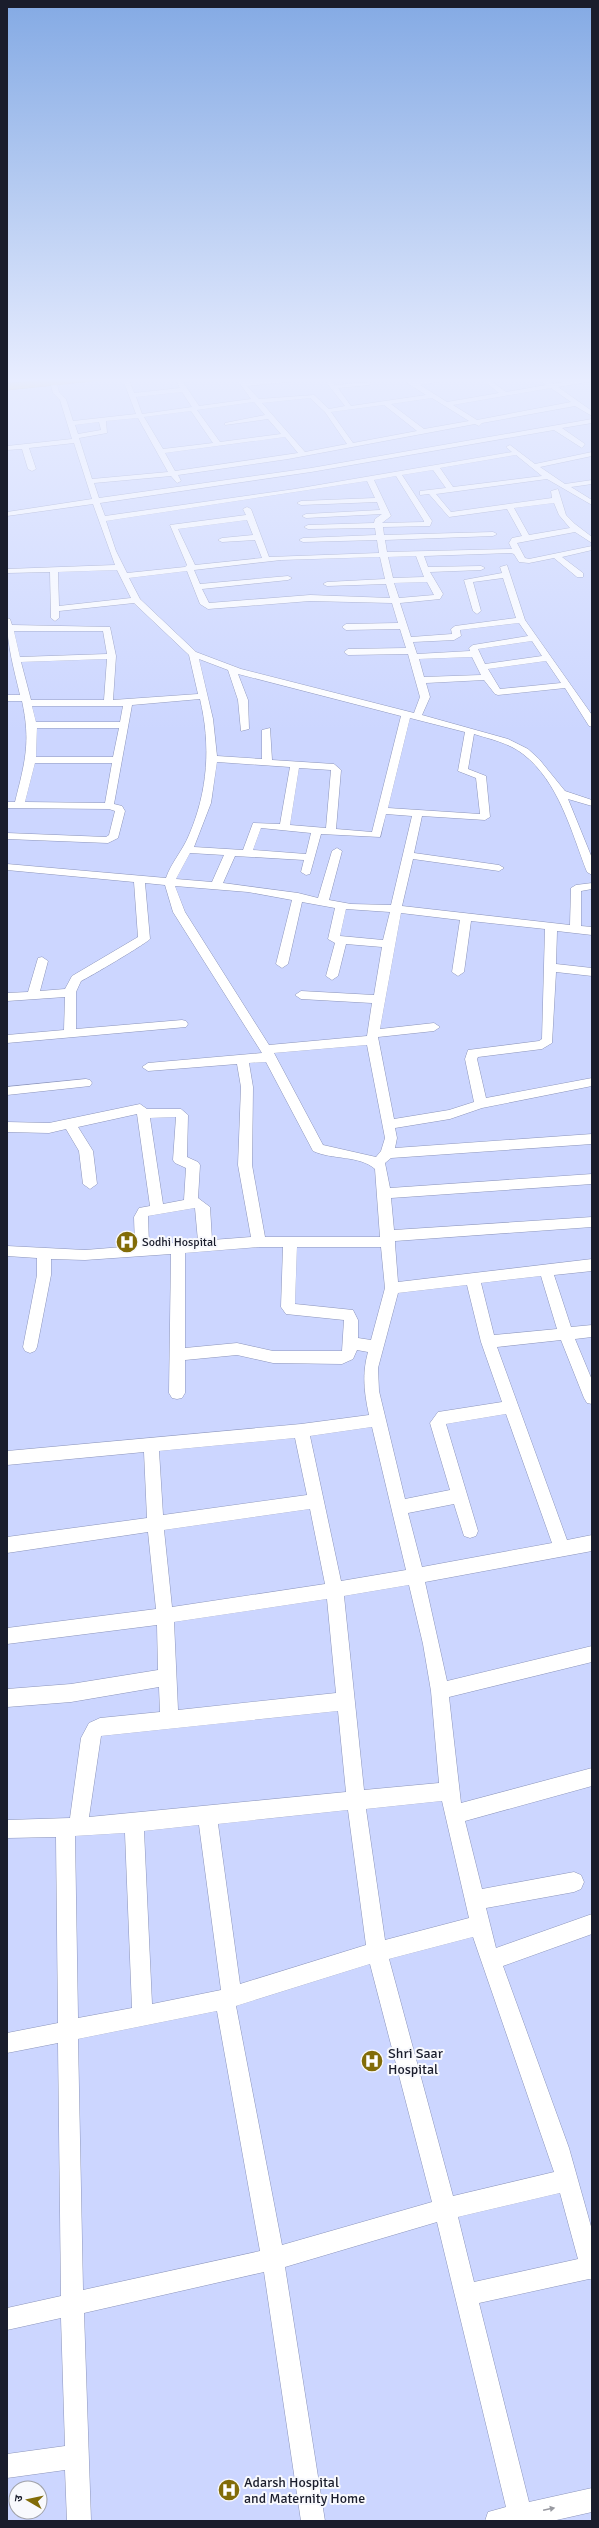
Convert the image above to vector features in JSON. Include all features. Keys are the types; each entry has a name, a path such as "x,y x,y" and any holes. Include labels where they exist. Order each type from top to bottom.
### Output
{"street":[{"path":"94,495 120,567 136,600 193,654 232,669 470,730 505,741 525,751 536,761 561,792 592,872"},
{"path":"7,514 134,495"},
{"path":"201,495 207,503"},
{"path":"102,519 265,495"},
{"path":"297,495 306,516 309,530 427,524 428,521 413,495"},
{"path":"377,495 387,517 379,520 379,526 380,539 389,581 402,626 421,680 424,702 417,717"},
{"path":"433,495 449,515 556,500"},
{"path":"555,495 566,522 592,541"},
{"path":"579,495 592,503"},
{"path":"243,498 266,559 288,578 395,600 438,597 439,594 429,579 419,554"},
{"path":"301,503 379,500"},
{"path":"509,506 526,537"},
{"path":"306,516 385,512"},
{"path":"250,517 173,527 206,605 288,578 383,555 511,550 517,552"},
{"path":"575,530 514,540 517,552 522,560 526,561 592,548"},
{"path":"303,540 380,539 493,534"},
{"path":"222,540 257,537"},
{"path":"556,556 580,574"},
{"path":"124,576 266,559"},
{"path":"7,571 120,567"},
{"path":"426,570 481,568"},
{"path":"54,570 54,609 56,626"},
{"path":"477,611 468,580 504,571 521,620 584,708 592,724"},
{"path":"198,587 242,593 288,578"},
{"path":"327,584 429,579"},
{"path":"54,609 136,600"},
{"path":"408,640 454,637 457,636 455,629 458,628 521,620"},
{"path":"20,805 31,760 32,724 27,700 15,660 8,625 107,629 112,656 108,704"},
{"path":"346,627 402,626"},
{"path":"534,638 473,648 487,677 496,691 502,693 567,685"},
{"path":"348,652 412,654 475,653"},
{"path":"193,654 210,720 212,759 202,815 187,850 170,883 179,912 268,1054 318,1148 329,1153 367,1159 592,1139"},
{"path":"15,660 112,656"},
{"path":"483,667 548,658"},
{"path":"232,669 243,700 244,730"},
{"path":"7,670 18,670"},
{"path":"421,680 487,677"},
{"path":"7,698 108,704 203,696"},
{"path":"109,806 128,703"},
{"path":"247,853 256,826 374,836 377,834 406,714"},
{"path":"32,724 123,725"},
{"path":"267,730 267,762"},
{"path":"382,811 485,817 482,776 463,771 470,730"},
{"path":"212,759 327,766 335,768 331,832"},
{"path":"31,760 118,760"},
{"path":"284,828 295,764"},
{"path":"561,792 592,803"},
{"path":"7,805 109,806 118,808 120,811 114,836 108,840 7,836"},
{"path":"418,812 395,909 373,1037 391,1138 382,1158 381,1167 385,1193 392,1288 371,1368 371,1385 378,1420 417,1576 432,1644 440,1692 449,1791 480,1925 567,2180 592,2268 466,2295"},
{"path":"306,872 317,830"},
{"path":"187,850 310,857"},
{"path":"216,886 231,852"},
{"path":"323,901 337,852"},
{"path":"407,855 499,868"},
{"path":"7,867 139,881 216,886 298,896 341,905 466,916 592,931"},
{"path":"70,1035 72,995 70,992 76,979 91,972 104,961 144,938 139,881"},
{"path":"575,930 576,888 592,886"},
{"path":"282,964 298,896"},
{"path":"341,905 333,938 388,944"},
{"path":"458,972 466,916"},
{"path":"481,1104 472,1053 542,1045 547,1043 551,927"},
{"path":"332,976 341,940"},
{"path":"33,994 42,961"},
{"path":"549,967 592,972"},
{"path":"7,997 70,992"},
{"path":"301,995 379,999"},
{"path":"7,1039 70,1035 182,1024"},
{"path":"148,1067 242,1059 434,1027"},
{"path":"242,1059 247,1087 245,1165 259,1242"},
{"path":"389,1124 450,1114 481,1104 592,1082"},
{"path":"7,1091 86,1083"},
{"path":"7,1127 47,1128 140,1109 143,1114 157,1209"},
{"path":"143,1114 177,1112 182,1115 180,1160 193,1165 191,1204"},
{"path":"70,1124 86,1151 90,1184"},
{"path":"385,1193 592,1179"},
{"path":"142,1251 142,1214 157,1209 191,1204 200,1204 203,1207 205,1247"},
{"path":"7,1251 84,1255 259,1242 389,1239 592,1222"},
{"path":"176,1355 237,1349 273,1357 342,1358 348,1355 351,1343 352,1320 348,1314 300,1311 288,1307 290,1242"},
{"path":"177,1393 176,1355 178,1249"},
{"path":"30,1347 44,1275 44,1253"},
{"path":"392,1288 473,1280 592,1265"},
{"path":"546,1271 566,1334 592,1398"},
{"path":"473,1280 488,1342 562,1549"},
{"path":"488,1342 592,1331"},
{"path":"351,1343 376,1347"},
{"path":"470,1531 438,1427 439,1419 511,1407"},
{"path":"7,1458 301,1431 378,1420"},
{"path":"301,1431 335,1590 356,1801 377,1952 445,2209 466,2295 509,2518 592,2500"},
{"path":"151,1445 155,1523 165,1617 169,1719"},
{"path":"399,1506 459,1496"},
{"path":"7,1545 316,1501"},
{"path":"7,1636 165,1617 335,1590 592,1543"},
{"path":"440,1692 592,1654"},
{"path":"7,1698 71,1693 167,1677"},
{"path":"79,2521 72,2305 70,2032 72,1827 90,1738 96,1729 169,1719 346,1701"},
{"path":"455,1814 592,1777"},
{"path":"7,1829 72,1827 134,1822 449,1791"},
{"path":"207,1815 228,1997 273,2259 313,2521"},
{"path":"134,1822 142,2015"},
{"path":"474,1900 574,1882"},
{"path":"492,1960 592,1924"},
{"path":"7,2043 70,2032 228,1997 377,1952 480,1925"},
{"path":"7,2319 273,2259 445,2209 567,2180"},
{"path":"7,2466 78,2456"}],"place":[{"name":"Sodhi Hospital","path":"127,1242"},
{"name":"Shri Saar Hospital","path":"372,2061"},
{"name":"Adarsh Hospital and Maternity Home","path":"229,2490"}]}
